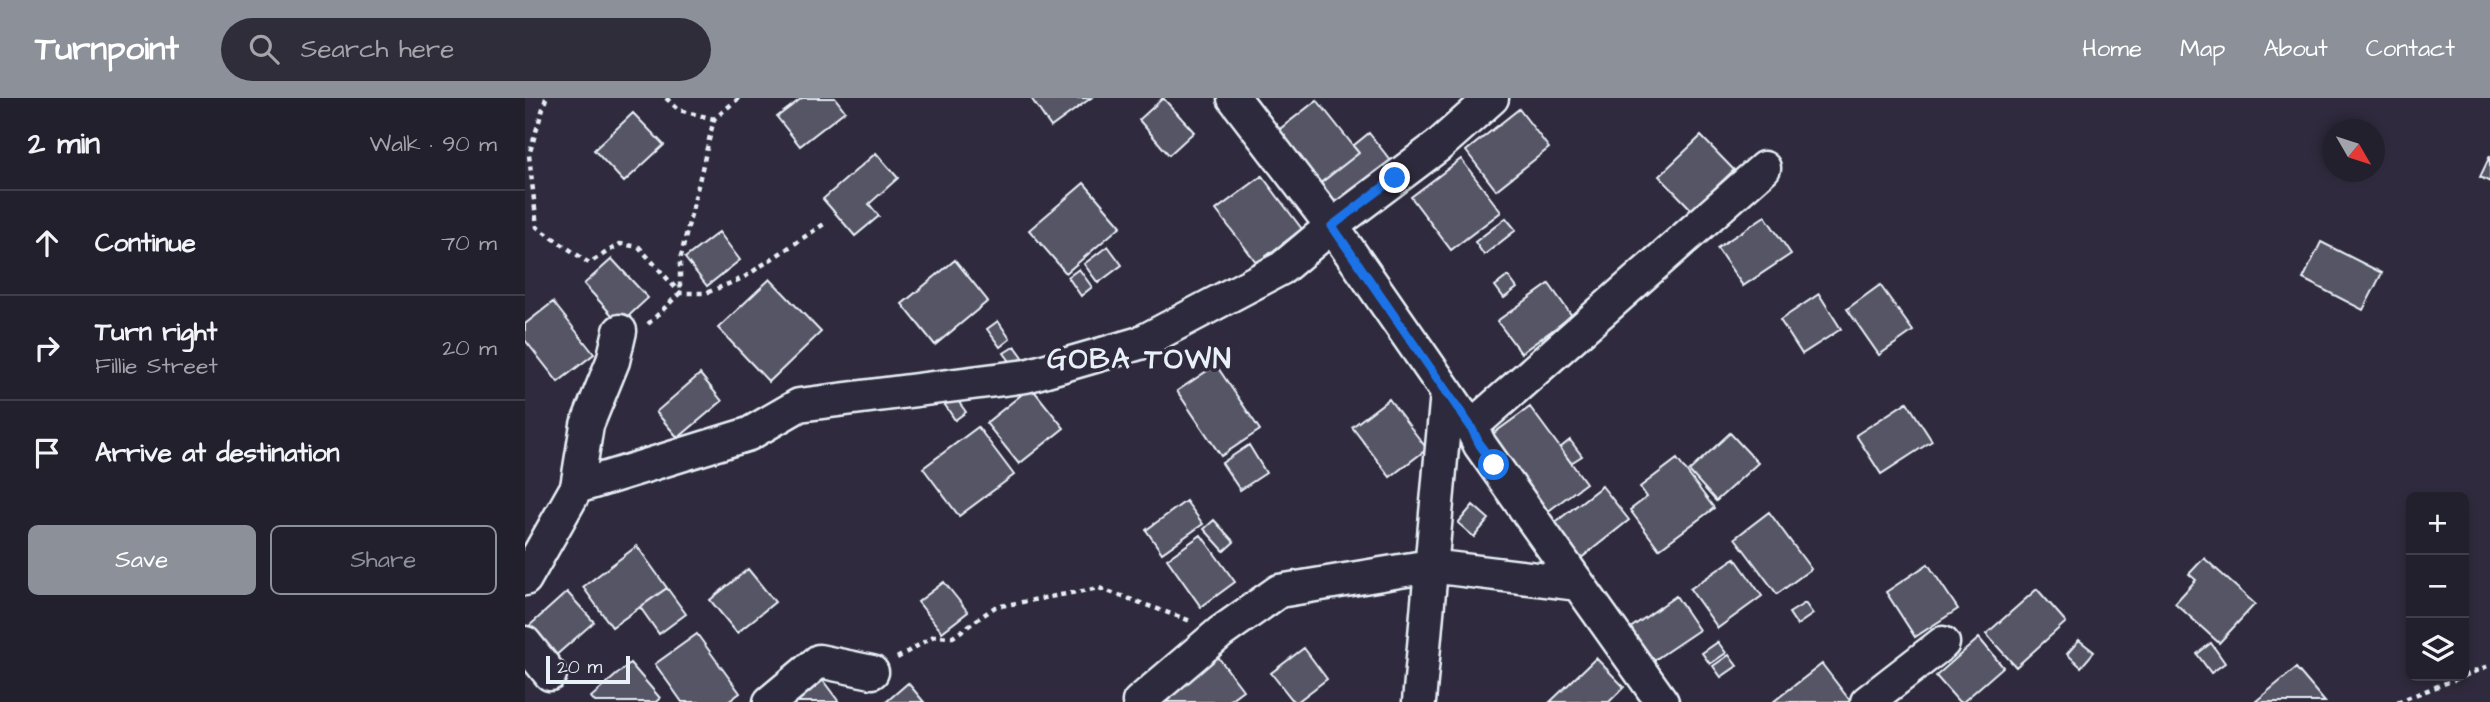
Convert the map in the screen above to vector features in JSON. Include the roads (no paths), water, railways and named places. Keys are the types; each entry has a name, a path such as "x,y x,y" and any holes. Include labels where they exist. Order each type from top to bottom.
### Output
{"street":[{"path":"1234,98 1332,226 1447,391 1480,445 1662,702"},
{"path":"577,487 749,434 799,405 1026,376 1140,343 1282,268 1332,226 1438,146 1492,98"},
{"path":"1471,427 1764,168"},
{"path":"525,579 577,487 587,425 613,360 620,331"},
{"path":"1419,702 1447,391"},
{"path":"1139,702 1221,632 1279,591 1430,565 1578,584"},
{"path":"525,643 550,674"},
{"path":"1867,702 1943,643"},
{"path":"771,702 819,661 872,672"}],"district":[{"name":"GOBA TOWN","path":"1140,358"}]}
